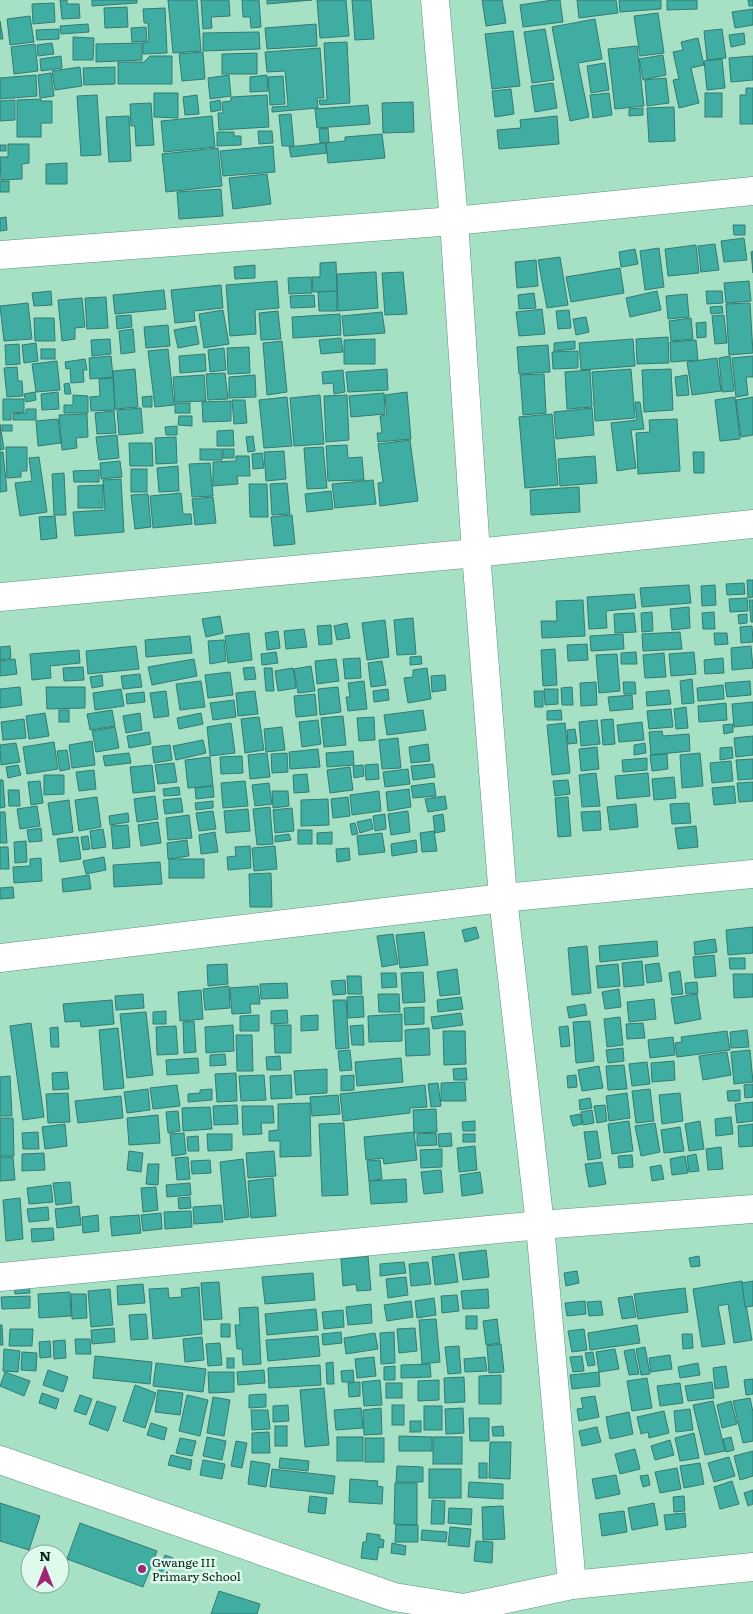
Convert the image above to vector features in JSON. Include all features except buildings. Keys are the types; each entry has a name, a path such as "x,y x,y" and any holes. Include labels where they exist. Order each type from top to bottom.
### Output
{"street":[{"path":"435,0 454,221 476,553 504,898 540,1225 572,1585"},
{"path":"0,255 454,221 753,192"},
{"path":"0,596 476,553 753,524"},
{"path":"0,958 504,898 753,874"},
{"path":"0,1277 540,1225 753,1209"},
{"path":"0,1460 394,1597 464,1608 520,1605 572,1585 753,1567"}],"place":[{"name":"Gwange III Primary School","path":"142,1569"}]}
